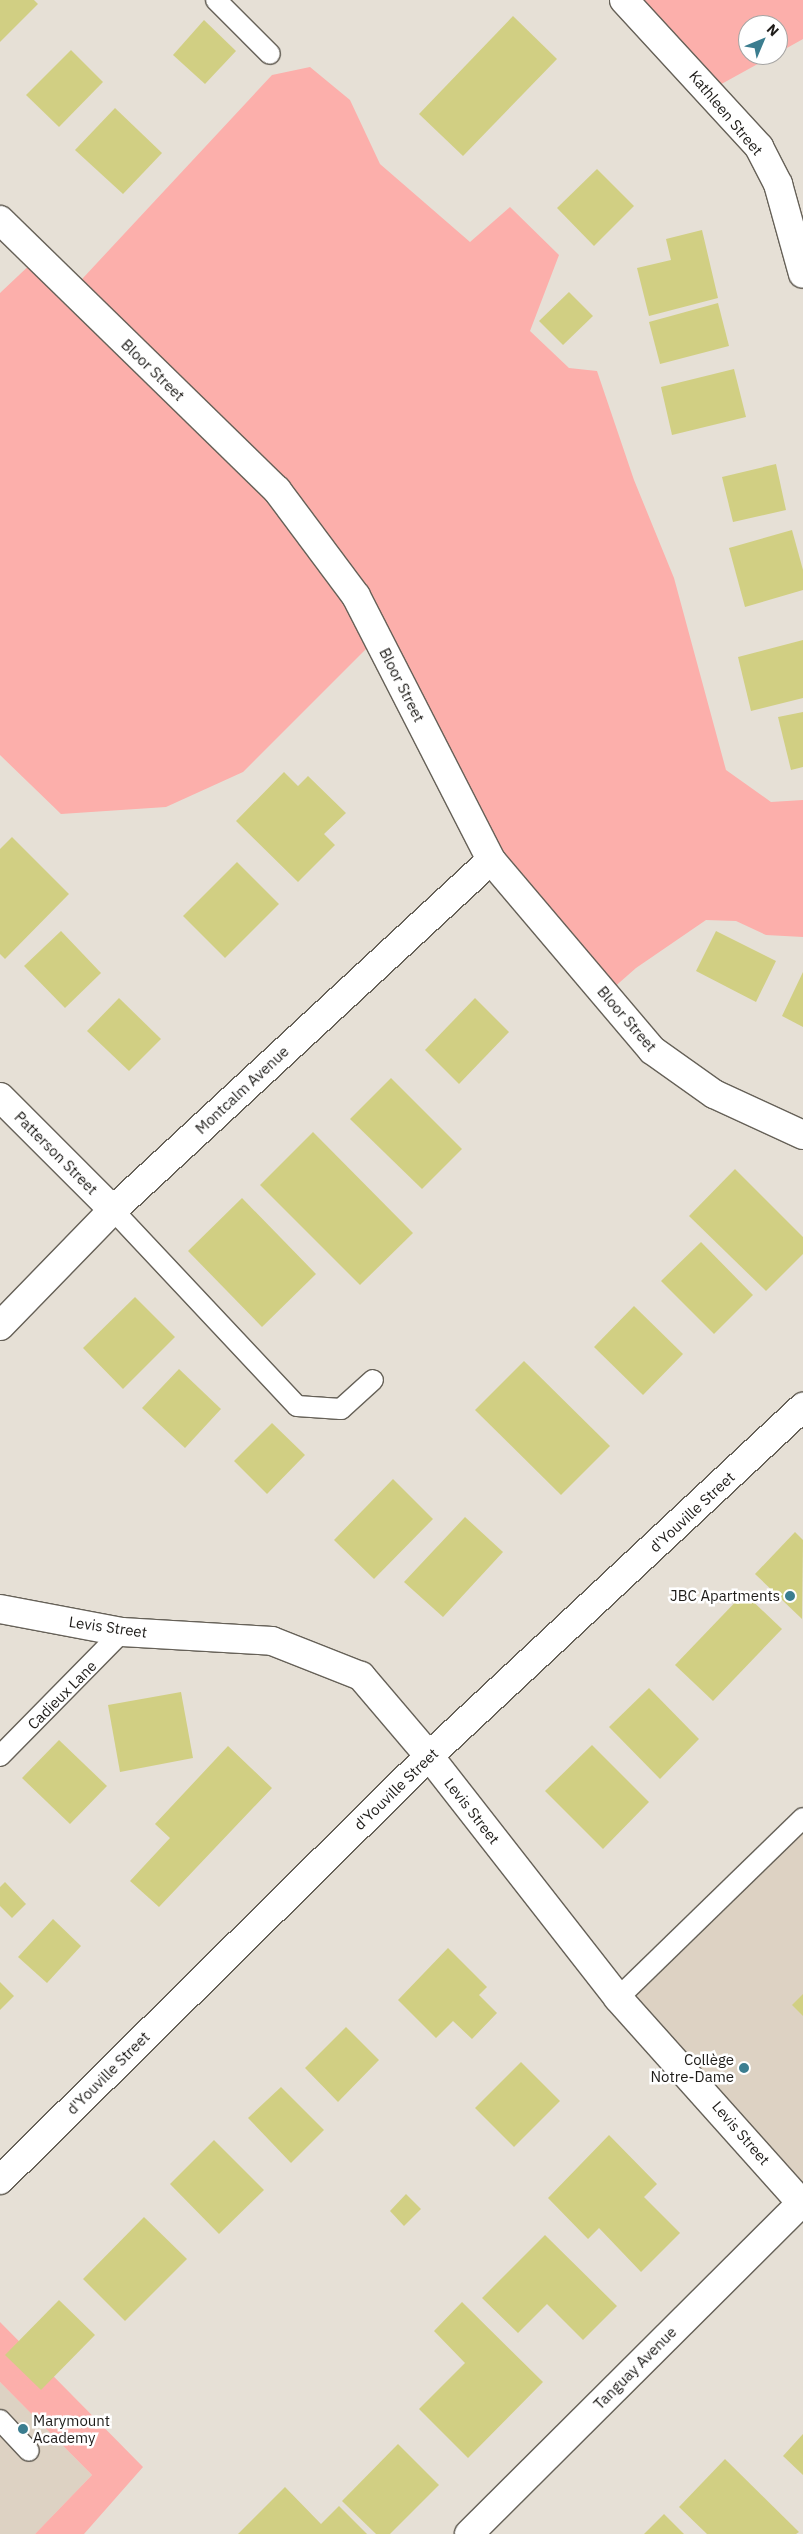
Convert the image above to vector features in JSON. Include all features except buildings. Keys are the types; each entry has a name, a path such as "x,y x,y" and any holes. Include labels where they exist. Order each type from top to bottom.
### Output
{"street":[{"name":"Kathleen Street","path":"624,0 758,147 778,184 803,274"},
{"name":"Bloor Street","path":"0,220 277,490 356,596 491,860 652,1050 714,1094 803,1135"},
{"name":"Montcalm Avenue","path":"0,1326 113,1210 491,860"},
{"name":"Patterson Street","path":"0,1097 113,1210"},
{"name":"d'Youville Street","path":"0,2180 429,1756 803,1408"},
{"name":"Levis Street","path":"0,1609 122,1632 272,1641 360,1676 429,1756 618,1998 747,2137 802,2204"},
{"name":"Tanguay Avenue","path":"469,2534 802,2204"}],"lane":[{"path":"216,0 270,54"},
{"path":"113,1210 297,1406 340,1409 373,1380"},
{"name":"Cadieux Lane","path":"0,1756 122,1632"},
{"path":"618,1998 803,1818"},
{"path":"0,2420 29,2451"}],"shaded area":[{"path":"619,0 803,0 803,39 788,47 788,15 738,15 738,65 756,65 707,92"},
{"path":"310,67 350,100 380,164 470,242 510,207 559,255 530,331 569,368 597,371 634,480 674,578 726,770 771,802 803,800 803,937 766,935 736,921 706,920 636,968 603,997 488,859 375,640 243,772 166,807 61,814 0,755 0,293 36,259 70,292 272,75"},
{"name":"Collège Notre-Dame","path":"803,1822 803,2200 622,1999"},
{"path":"0,2322 143,2467 84,2534 35,2534 92,2475 0,2382"},
{"name":"Marymount Academy","path":"0,2382 92,2475 35,2534 0,2534"}],"place":[{"name":"JBC Apartments","path":"790,1596"},
{"name":"Collège Notre-Dame","path":"744,2068"},
{"name":"Marymount Academy","path":"23,2429"}]}
